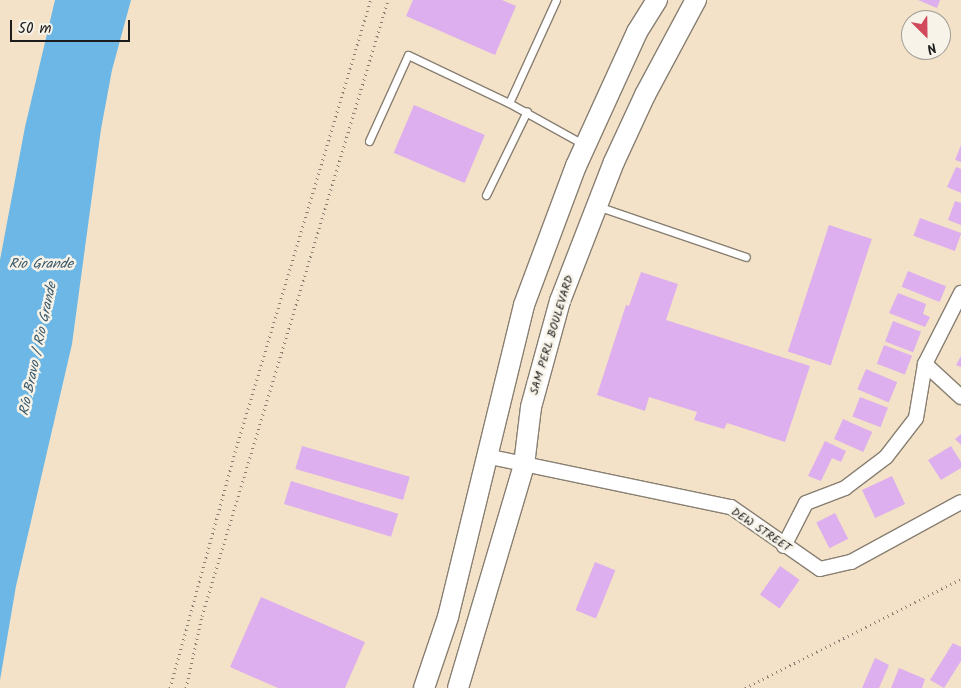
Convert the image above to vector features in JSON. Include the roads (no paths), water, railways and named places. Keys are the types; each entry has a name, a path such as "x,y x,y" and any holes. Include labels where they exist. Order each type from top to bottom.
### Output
{"main road":[{"path":"424,688 448,617 524,305 586,145 637,32 657,0"},
{"name":"SAM PERL BOULEVARD","path":"458,688 524,465 531,407 550,335 596,205 614,162 645,95 696,0"},
{"path":"586,145 614,162"}],"street":[{"path":"784,546 806,502 845,488 886,458 916,418 925,364 961,292"},
{"path":"925,364 961,397"},
{"name":"DEW STREET","path":"486,456 731,508 820,569 851,562 961,502"}],"lane":[{"path":"509,103 556,0"},
{"path":"369,141 408,55 527,111 586,145"},
{"path":"486,195 527,111"},
{"path":"596,205 746,257"}],"water":[{"name":"Rio Grande","path":"55,0 131,0 112,70 101,129 72,344 16,586 0,680 0,260 25,127"}],"water label":[{"name":"Río Bravo / Rio Grande","path":"38,349"}]}
